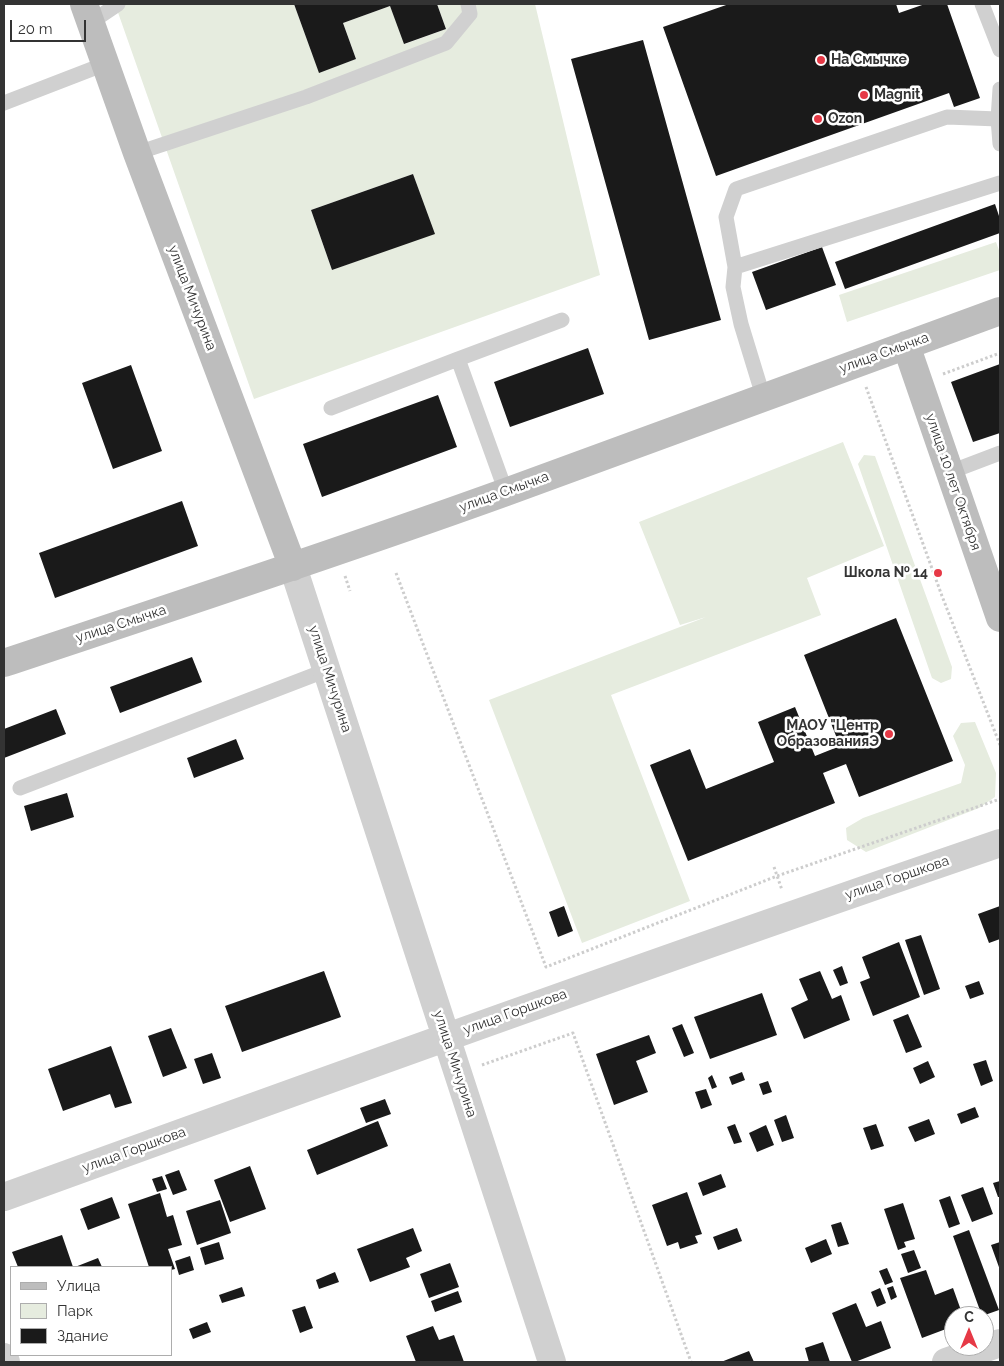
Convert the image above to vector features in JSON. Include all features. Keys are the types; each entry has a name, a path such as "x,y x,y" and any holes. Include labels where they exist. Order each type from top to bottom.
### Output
{"street":[{"name":"улица Мичурина","path":"87,13 137,153 293,567 552,1362"},
{"name":"улица Смычка","path":"4,663 293,567 506,492 763,396 857,364 1000,311"},
{"name":"улица 10 лет Октября","path":"906,345 1000,618"},
{"name":"улица Горшкова","path":"4,1197 446,1037 1000,843"},
{"path":"946,1362 1000,1343"},
{"path":"4,1356 6,1362"}],"lane":[{"path":"87,13 118,4"},
{"path":"137,153 306,97 446,43 470,14 468,4"},
{"path":"982,4 1000,50"},
{"path":"4,103 105,64"},
{"path":"1000,89 998,119 1000,144"},
{"path":"763,396 741,324 733,287 735,268 726,217 736,189 947,118 998,119"},
{"path":"735,268 1000,183"},
{"path":"331,408 562,320"},
{"path":"458,359 506,492"},
{"path":"950,472 1000,453"},
{"path":"20,788 327,670"}],"path":[{"path":"857,364 942,596 1000,745"},
{"path":"396,572 546,967 777,876 1000,799"},
{"path":"459,1074 573,1033 691,1362"}],"green space":[{"path":"115,4 294,4 319,72 356,59 343,23 390,6 405,44 446,29 437,4 535,4 600,275 254,399","holes":["413,174 434,233 332,270 311,210"]},
{"path":"996,242 1000,253 1000,270 847,322 839,295"},
{"path":"843,442 884,546 807,578 821,615 611,695 690,901 582,943 489,700 706,617 680,625 639,522"},
{"path":"864,455 875,456 952,667 951,679 941,683 932,678 858,464"},
{"path":"975,722 996,773 995,797 979,808 866,852 847,840 846,828 863,818 961,783 965,765 953,736 961,723"}],"building":[{"path":"294,4 437,4 446,29 404,44 390,6 343,23 356,59 319,73"},
{"name":"На Смычке","path":"729,4 896,4 899,13 925,4 947,4 980,98 954,107 949,93 716,176 663,27"},
{"path":"643,40 721,320 649,340 571,59"},
{"path":"413,174 435,234 332,270 311,210"},
{"path":"995,204 1000,219 1000,233 845,289 835,262"},
{"path":"822,247 836,285 766,310 752,272"},
{"path":"588,348 604,394 510,427 494,382"},
{"path":"1000,364 1000,433 973,442 951,382"},
{"path":"131,365 162,451 113,469 82,383"},
{"path":"438,395 457,447 322,497 303,444"},
{"path":"182,501 198,546 55,598 39,553"},
{"name":"МАОУ \"Центр ОбразованияЭ","path":"896,618 953,761 859,797 846,764 823,773 835,803 688,861 650,765 690,749 706,789 774,762 758,722 795,707 815,756 840,746 804,655"},
{"path":"192,657 202,682 120,713 110,687"},
{"path":"56,709 66,734 4,758 4,729"},
{"path":"236,739 244,759 194,778 187,758"},
{"path":"67,793 74,817 31,831 24,806"},
{"path":"564,906 573,931 558,937 549,912"},
{"path":"1000,906 1000,939 989,943 978,914"},
{"path":"921,935 940,989 924,995 905,940"},
{"path":"899,942 920,997 873,1016 860,982 870,978 862,957"},
{"path":"842,966 848,983 840,986 833,970"},
{"path":"324,971 341,1017 242,1052 225,1006"},
{"path":"820,971 832,999 841,995 850,1020 804,1039 791,1008 808,1000 799,979"},
{"path":"979,981 984,994 970,999 965,986"},
{"path":"762,993 777,1035 710,1059 694,1017"},
{"path":"908,1014 922,1047 906,1053 893,1020"},
{"path":"682,1024 694,1053 684,1057 672,1028"},
{"path":"171,1028 187,1068 163,1077 148,1036"},
{"path":"649,1035 656,1053 636,1061 648,1092 614,1105 596,1054"},
{"path":"111,1046 132,1103 115,1108 110,1094 63,1111 48,1069"},
{"path":"212,1053 221,1078 203,1084 194,1059"},
{"path":"986,1060 993,1081 981,1086 973,1064"},
{"path":"928,1061 935,1077 920,1084 913,1068"},
{"path":"742,1072 745,1080 732,1085 729,1077"},
{"path":"712,1075 717,1087 712,1089 708,1078"},
{"path":"768,1081 772,1092 763,1095 759,1084"},
{"path":"706,1089 712,1105 701,1109 695,1092"},
{"path":"385,1099 391,1114 366,1123 360,1108"},
{"path":"975,1107 979,1117 961,1124 957,1114"},
{"path":"786,1115 794,1138 782,1142 774,1120"},
{"path":"929,1119 935,1134 915,1142 908,1127"},
{"path":"378,1121 388,1146 317,1175 307,1150"},
{"path":"735,1124 742,1142 734,1144 727,1127"},
{"path":"876,1124 884,1146 871,1150 863,1128"},
{"path":"766,1125 774,1145 757,1152 749,1133"},
{"path":"250,1166 266,1209 230,1222 214,1180"},
{"path":"179,1170 187,1190 173,1195 165,1175"},
{"path":"721,1174 726,1187 703,1196 698,1183"},
{"path":"162,1176 167,1189 157,1192 152,1179"},
{"path":"1000,1181 1000,1197 998,1197 993,1183"},
{"path":"983,1187 993,1214 972,1222 961,1195"},
{"path":"687,1192 702,1234 695,1236 698,1243 680,1249 678,1242 667,1246 652,1205"},
{"path":"160,1193 167,1217 173,1215 182,1245 168,1249 175,1269 172,1270 172,1266 149,1266 128,1204"},
{"path":"950,1196 960,1224 949,1228 939,1200"},
{"path":"112,1197 120,1218 88,1230 80,1209"},
{"path":"220,1200 231,1233 197,1245 186,1211"},
{"path":"903,1203 915,1239 904,1242 906,1247 898,1250 884,1209"},
{"path":"841,1222 849,1244 838,1247 831,1225"},
{"path":"413,1228 422,1251 406,1258 410,1267 370,1282 357,1249"},
{"path":"737,1228 742,1241 718,1250 713,1237"},
{"path":"969,1230 999,1310 994,1312 994,1306 978,1306 953,1236"},
{"path":"62,1235 73,1266 18,1266 12,1252"},
{"path":"826,1239 832,1254 811,1263 805,1248"},
{"path":"219,1242 224,1259 205,1265 200,1248"},
{"path":"1000,1242 1000,1270 991,1245"},
{"path":"914,1250 921,1268 908,1273 901,1254"},
{"path":"190,1256 194,1270 179,1275 175,1261"},
{"path":"98,1258 102,1266 78,1266"},
{"path":"450,1263 459,1287 429,1298 420,1274"},
{"path":"887,1268 893,1282 885,1285 879,1271"},
{"path":"926,1270 935,1295 953,1288 959,1306 944,1306 944,1330 922,1338 900,1278"},
{"path":"335,1272 339,1282 319,1289 316,1280"},
{"path":"893,1286 897,1297 891,1300 887,1288"},
{"path":"242,1287 245,1296 222,1303 219,1295"},
{"path":"880,1288 886,1303 877,1307 871,1292"},
{"path":"458,1291 462,1302 435,1312 431,1301"},
{"path":"856,1303 866,1327 881,1321 891,1348 852,1362 832,1313"},
{"path":"305,1306 313,1328 300,1333 292,1310"},
{"path":"207,1322 211,1332 193,1339 189,1329"},
{"path":"433,1326 439,1340 454,1335 464,1362 416,1362 406,1336"},
{"path":"823,1342 830,1362 809,1362 805,1348"},
{"path":"749,1351 754,1362 721,1362"}],"place":[{"name":"На Смычке","path":"821,60"},
{"name":"Magnit","path":"864,95"},
{"name":"Ozon","path":"818,119"},
{"name":"Школа № 14","path":"938,573"},
{"name":"МАОУ \"Центр ОбразованияЭ","path":"889,734"}]}
